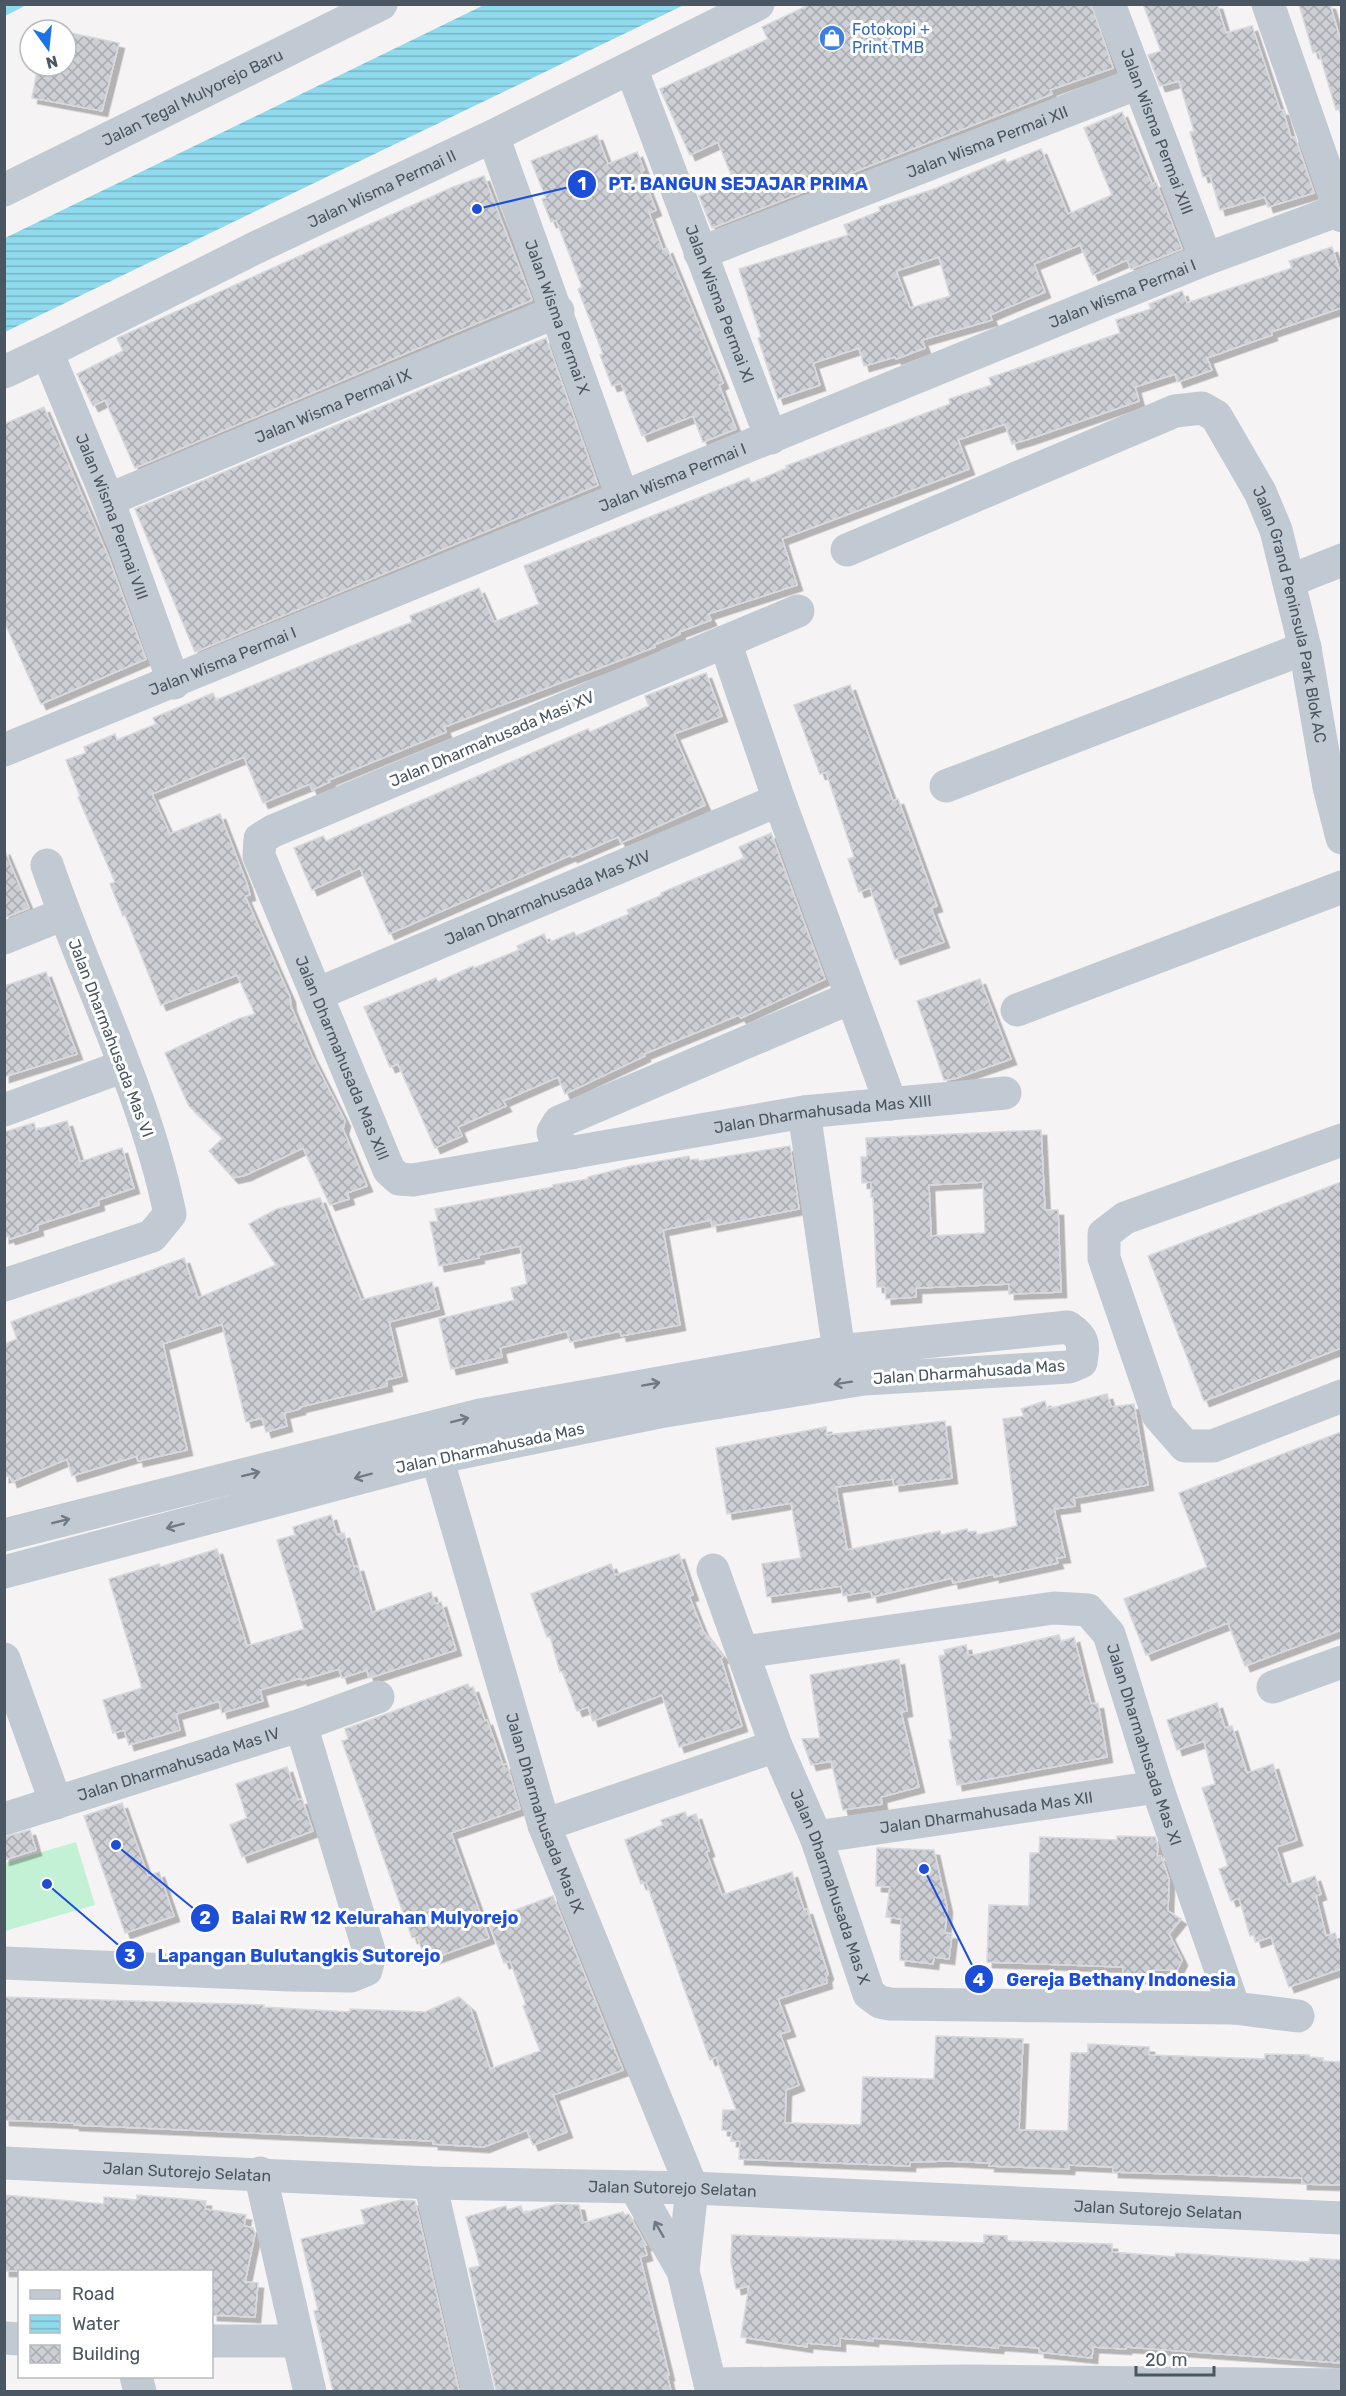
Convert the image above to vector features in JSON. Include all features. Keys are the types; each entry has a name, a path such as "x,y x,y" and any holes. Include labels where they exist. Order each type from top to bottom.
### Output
{"street":[{"name":"Jalan Tegal Mulyorejo Baru","path":"4,190 381,4"},
{"name":"Jalan Wisma Permai II","path":"4,372 257,247 493,136 758,4"},
{"name":"Jalan Wisma Permai XIII","path":"1108,4 1206,259"},
{"path":"1268,4 1341,212"},
{"name":"Jalan Wisma Permai XI","path":"631,68 771,438"},
{"name":"Jalan Wisma Permai XII","path":"700,253 1138,83"},
{"name":"Jalan Wisma Permai X","path":"493,136 558,311 622,496"},
{"name":"Jalan Wisma Permai I","path":"6,746 174,682 622,496 771,438 1206,259 1341,212"},
{"name":"Jalan Wisma Permai IX","path":"108,500 558,311"},
{"name":"Jalan Wisma Permai VIII","path":"47,352 108,500 174,682"},
{"name":"Jalan Grand Peninsula Park Blok AC","path":"847,550 1175,411 1202,408 1216,416 1260,492 1276,530 1305,648 1329,787 1341,838"},
{"path":"1289,581 1341,560"},
{"name":"Jalan Dharmahusada Masi XV","path":"260,839 273,831 798,612"},
{"path":"725,642 850,998 891,1104"},
{"path":"946,786 1305,648"},
{"name":"Jalan Dharmahusada Mas XIV","path":"317,994 779,800"},
{"name":"Jalan Dharmahusada Mas XIII","path":"260,839 259,856 389,1170 399,1179 413,1180 804,1113 1005,1093"},
{"name":"Jalan Dharmahusada Mas VI","path":"4,1285 152,1236 170,1214 162,1175 124,1066 47,865"},
{"path":"1017,1010 1341,887"},
{"path":"4,938 64,914"},
{"path":"572,1153 556,1143 553,1132 559,1122 850,998"},
{"path":"4,1110 124,1066"},
{"path":"804,1113 839,1351"},
{"path":"1341,1140 1125,1218 1104,1234 1104,1258 1158,1415 1185,1446 1213,1446 1341,1396"},
{"name":"Jalan Dharmahusada Mas","path":"4,1535 432,1443 659,1412 864,1379 1069,1367 1081,1362 1084,1346 1079,1335 1068,1327 839,1351 480,1415 432,1443 4,1572"},
{"name":"Jalan Dharmahusada Mas IX","path":"432,1443 544,1825 692,2188"},
{"name":"Jalan Dharmahusada Mas X","path":"713,1570 776,1746 816,1838 869,1994 880,2002 890,2004 1234,2008 1298,2016"},
{"name":"Jalan Dharmahusada Mas XI","path":"744,1652 1054,1608 1088,1610 1109,1634 1157,1787 1234,2008"},
{"name":"Jalan Dharmahusada Mas IV","path":"4,1659 56,1803"},
{"path":"1273,1687 1341,1662"},
{"name":"Jalan Dharmahusada Mas IV","path":"4,1819 301,1725 378,1697"},
{"name":"Jalan Dharmahusada Mas IV","path":"4,1963 303,1976 351,1976 366,1970 370,1954 301,1725"},
{"path":"544,1825 776,1746"},
{"name":"Jalan Dharmahusada Mas XII","path":"816,1838 1157,1787"},
{"name":"Jalan Sutorejo Selatan","path":"4,2163 430,2182 692,2188 1341,2218"},
{"path":"260,2173 310,2391"},
{"path":"430,2182 478,2391"},
{"path":"635,2187 683,2271 711,2388 1341,2385"},
{"path":"683,2271 692,2188"},
{"path":"213,2341 298,2341"}],"green space":[{"path":"76,1842 95,1905 5,1931 5,1863"}],"water":[{"path":"484,5 684,5 5,332 5,238"}],"building":[{"path":"811,4 1091,4 1113,68 1050,90 1052,94 712,228 699,196 734,182 718,142 690,155 660,89 768,39 762,27"},
{"path":"1143,4 1217,4 1226,33 1252,26 1280,110 1283,110 1291,138 1295,137 1314,193 1268,207 1265,197 1220,210 1210,175 1203,177 1190,132 1194,131 1179,81 1160,86 1148,55 1161,51"},
{"path":"1299,4 1330,4 1341,42 1341,109 1336,110 1319,52 1313,53"},
{"path":"78,34 119,43 102,111 32,98 36,78 78,78"},
{"path":"1122,112 1152,184 1156,182 1182,249 1131,269 1127,260 1093,275 1080,245 1034,264 1045,292 990,315 992,320 922,340 925,348 896,359 895,357 864,366 859,348 813,363 820,385 778,399 739,269 848,235 844,225 880,211 879,207 937,188 1005,159 1007,163 1041,149 1068,214 1112,195 1084,128","holes":["939,257 950,296 910,308 896,271"]},
{"path":"597,135 608,164 637,152 644,170 641,172 656,210 649,213 663,250 667,248 723,383 719,385 736,429 703,442 693,416 642,436 621,383 612,386 600,355 603,354 578,289 582,287 556,220 551,222 542,199 546,198 531,161"},
{"path":"484,176 532,300 135,468 105,400 93,406 77,374 123,351 117,338 453,187"},
{"path":"1332,247 1341,275 1341,308 1271,332 1272,335 1207,358 1212,370 1178,382 1175,374 1135,387 1139,401 1029,439 1012,444 1005,424 958,440 969,469 782,539 797,585 708,614 711,620 679,632 680,634 654,645 655,647 444,727 446,732 329,780 330,782 312,790 310,784 263,803 244,757 152,794 170,834 220,814 247,884 250,895 245,896 290,997 291,1006 311,1054 345,1121 343,1129 367,1186 347,1193 349,1199 330,1205 303,1148 246,1175 233,1178 209,1151 223,1138 189,1106 165,1053 238,1019 255,1014 237,975 161,1005 110,884 115,882 78,797 80,796 66,760 86,753 84,747 115,734 117,740 156,724 153,718 213,693 216,700 412,622 410,616 479,588 494,622 539,604 524,566 749,478 751,483 787,468 786,466 950,404 949,399 992,385 989,378 1120,333 1116,320 1151,309 1149,304 1182,291 1187,303 1292,268 1289,261"},
{"path":"546,338 598,485 195,652 135,509"},
{"path":"44,407 108,556 146,659 41,704 4,621 4,424"},
{"path":"706,673 722,716 674,734 705,805 621,843 618,837 572,857 571,855 389,934 360,868 312,890 294,848 323,836 326,841 588,729 590,732 649,706 645,696"},
{"path":"850,685 893,801 898,799 937,906 931,908 944,942 895,959 870,888 859,892 848,859 854,857 826,772 820,774 794,705"},
{"path":"771,833 825,979 741,1018 739,1015 644,1054 645,1056 565,1094 558,1077 503,1101 506,1106 458,1127 462,1136 435,1148 398,1064 390,1067 364,1007 436,978 438,982 473,966 474,968 519,950 517,946 544,934 548,943 574,932 576,936 629,914 627,910 662,895 661,893 744,858 739,847"},
{"path":"4,849 29,908 4,918"},
{"path":"46,972 77,1054 4,1077 4,986"},
{"path":"980,979 1011,1059 954,1079 944,1080 917,1001"},
{"path":"67,1121 80,1162 122,1148 134,1188 98,1200 99,1205 37,1225 38,1230 10,1239 9,1236 4,1238 4,1132 34,1123 36,1130"},
{"path":"1041,1130 1045,1210 1058,1210 1061,1292 1009,1294 1009,1284 916,1288 916,1297 886,1299 885,1287 877,1287 871,1182 862,1183 861,1157 867,1157 866,1138","holes":["983,1182 985,1233 931,1236 929,1185"]},
{"path":"790,1146 799,1209 712,1226 711,1220 663,1230 680,1325 621,1336 620,1331 570,1342 567,1331 500,1348 502,1357 451,1369 439,1319 514,1300 511,1288 527,1284 520,1246 478,1255 479,1258 439,1266 430,1222 438,1221 435,1209 553,1187 553,1185 588,1179 588,1177 631,1166 689,1156 690,1160 698,1159 699,1161"},
{"path":"1341,1182 1341,1348 1204,1401 1148,1256"},
{"path":"320,1198 361,1300 432,1282 439,1309 389,1322 402,1376 386,1380 387,1386 284,1413 287,1426 266,1432 262,1418 246,1422 222,1324 163,1344 187,1450 138,1461 137,1456 72,1476 67,1459 12,1482 10,1476 4,1477 4,1344 17,1339 11,1322 184,1258 198,1298 276,1265 249,1224 277,1209"},
{"path":"1107,1394 1111,1407 1134,1404 1148,1485 1074,1498 1075,1506 1054,1509 1065,1557 1056,1558 1058,1563 953,1583 952,1578 872,1597 871,1591 843,1596 841,1586 767,1597 762,1564 801,1558 791,1503 727,1514 716,1448 826,1427 827,1435 945,1421 952,1478 894,1486 893,1479 836,1487 847,1550 940,1531 941,1535 967,1529 968,1532 976,1531 977,1535 1017,1526 1003,1419 1024,1416 1021,1409 1045,1401 1047,1409"},
{"path":"1341,1432 1341,1630 1245,1666 1228,1623 1146,1655 1124,1599 1207,1567 1179,1493"},
{"path":"331,1515 337,1535 344,1533 354,1567 358,1566 372,1613 431,1592 435,1604 441,1602 456,1650 369,1678 367,1670 342,1678 339,1669 302,1680 301,1678 260,1690 263,1701 222,1713 219,1701 176,1714 180,1730 129,1745 124,1730 113,1733 103,1700 142,1688 109,1579 159,1564 160,1567 217,1549 247,1646 304,1629 277,1540 295,1535 293,1527"},
{"path":"679,1554 693,1595 689,1596 703,1631 723,1657 721,1659 742,1726 679,1747 662,1695 593,1721 588,1707 577,1711 562,1671 560,1672 550,1636 547,1637 531,1594 611,1564 615,1575"},
{"path":"1059,1635 1061,1642 1074,1637 1091,1704 1098,1703 1107,1757 957,1785 939,1656 945,1655 944,1650 966,1645 968,1655 973,1655"},
{"path":"899,1659 907,1711 901,1712 919,1787 881,1797 882,1804 843,1810 831,1761 811,1765 802,1739 820,1738 810,1675"},
{"path":"468,1684 470,1688 473,1687 503,1765 507,1764 520,1809 451,1833 489,1938 434,1958 432,1952 424,1955 417,1937 412,1938 342,1741 348,1739 345,1729"},
{"path":"1217,1703 1225,1728 1232,1726 1247,1773 1273,1764 1297,1840 1276,1847 1288,1885 1315,1876 1321,1894 1316,1896 1326,1936 1335,1933 1341,1952 1341,1969 1289,1987 1271,1937 1256,1942 1254,1935 1250,1936 1239,1898 1231,1901 1219,1869 1228,1866 1202,1788 1215,1784 1204,1741 1177,1750 1167,1720"},
{"path":"287,1767 298,1800 302,1799 313,1831 242,1857 230,1825 247,1818 236,1784"},
{"path":"122,1803 148,1876 159,1872 174,1916 125,1933 84,1816"},
{"path":"685,1812 687,1817 696,1814 709,1851 706,1852 722,1895 792,1872 804,1910 807,1909 828,1974 827,1983 778,1999 790,2031 780,2034 799,2085 786,2090 785,2123 861,2125 863,2077 934,2079 936,2036 1023,2039 1019,2130 1068,2131 1071,2053 1088,2053 1088,2044 1149,2047 1149,2055 1265,2059 1265,2054 1309,2055 1323,2058 1323,2061 1341,2062 1341,2185 1302,2184 1302,2178 1113,2172 1113,2167 1069,2165 1069,2169 989,2166 990,2163 948,2161 910,2162 910,2166 739,2159 740,2141 731,2141 732,2131 722,2130 723,2110 736,2110 716,2057 710,2060 646,1882 641,1884 625,1840 663,1825 661,1820"},
{"path":"30,1830 36,1850 4,1860 4,1837"},
{"path":"1117,1836 1155,1837 1158,1846 1157,1856 1161,1856 1169,1879 1168,1911 1181,1919 1169,1934 1182,1960 1177,1970 1153,1970 1152,1980 1123,1975 1123,1967 987,1962 989,1905 1029,1906 1030,1853 1039,1853 1040,1837 1117,1840"},
{"path":"877,1848 934,1850 947,1907 945,1933 952,1934 949,1959 934,1957 933,1964 900,1960 901,1919 886,1917 890,1887 876,1886"},
{"path":"553,1896 623,2070 553,2095 567,2132 533,2145 527,2130 484,2147 433,2144 433,2141 4,2120 4,1997 264,2005 263,2007 350,2012 350,2009 425,2012 459,1997 470,2007 490,2069 540,2051 523,2006 526,2005 510,1961 504,1963 488,1920"},
{"path":"4,2195 104,2204 104,2197 137,2200 137,2195 206,2201 205,2209 246,2215 244,2226 253,2228 255,2234 245,2282 258,2283 255,2317 213,2315 213,2270 4,2271"},
{"path":"401,2200 415,2201 459,2391 333,2391 314,2311 318,2310 301,2239 365,2224 361,2210"},
{"path":"557,2204 579,2205 583,2223 623,2212 624,2215 629,2214 646,2245 644,2245 647,2255 640,2257 671,2391 496,2391 469,2268 480,2266 466,2217 506,2206 507,2210 521,2206 523,2213"},
{"path":"732,2235 984,2243 984,2235 1007,2236 1007,2241 1112,2244 1112,2252 1175,2257 1176,2253 1309,2262 1310,2258 1341,2260 1341,2363 1126,2347 1126,2349 1093,2347 1092,2358 1039,2352 1039,2348 999,2345 998,2348 873,2338 873,2341 840,2338 840,2346 807,2343 807,2347 741,2337 749,2286 736,2289 731,2261"}],"waterway":[{"path":"4,12 20,4"}],"place":[{"name":"Fotokopi + Print TMB","path":"832,38"},
{"name":"PT. BANGUN SEJAJAR PRIMA","path":"477,209"},
{"name":"Balai RW 12 Kelurahan Mulyorejo","path":"116,1845"},
{"name":"Gereja Bethany Indonesia","path":"924,1869"},
{"name":"Lapangan Bulutangkis Sutorejo","path":"47,1884"}]}
